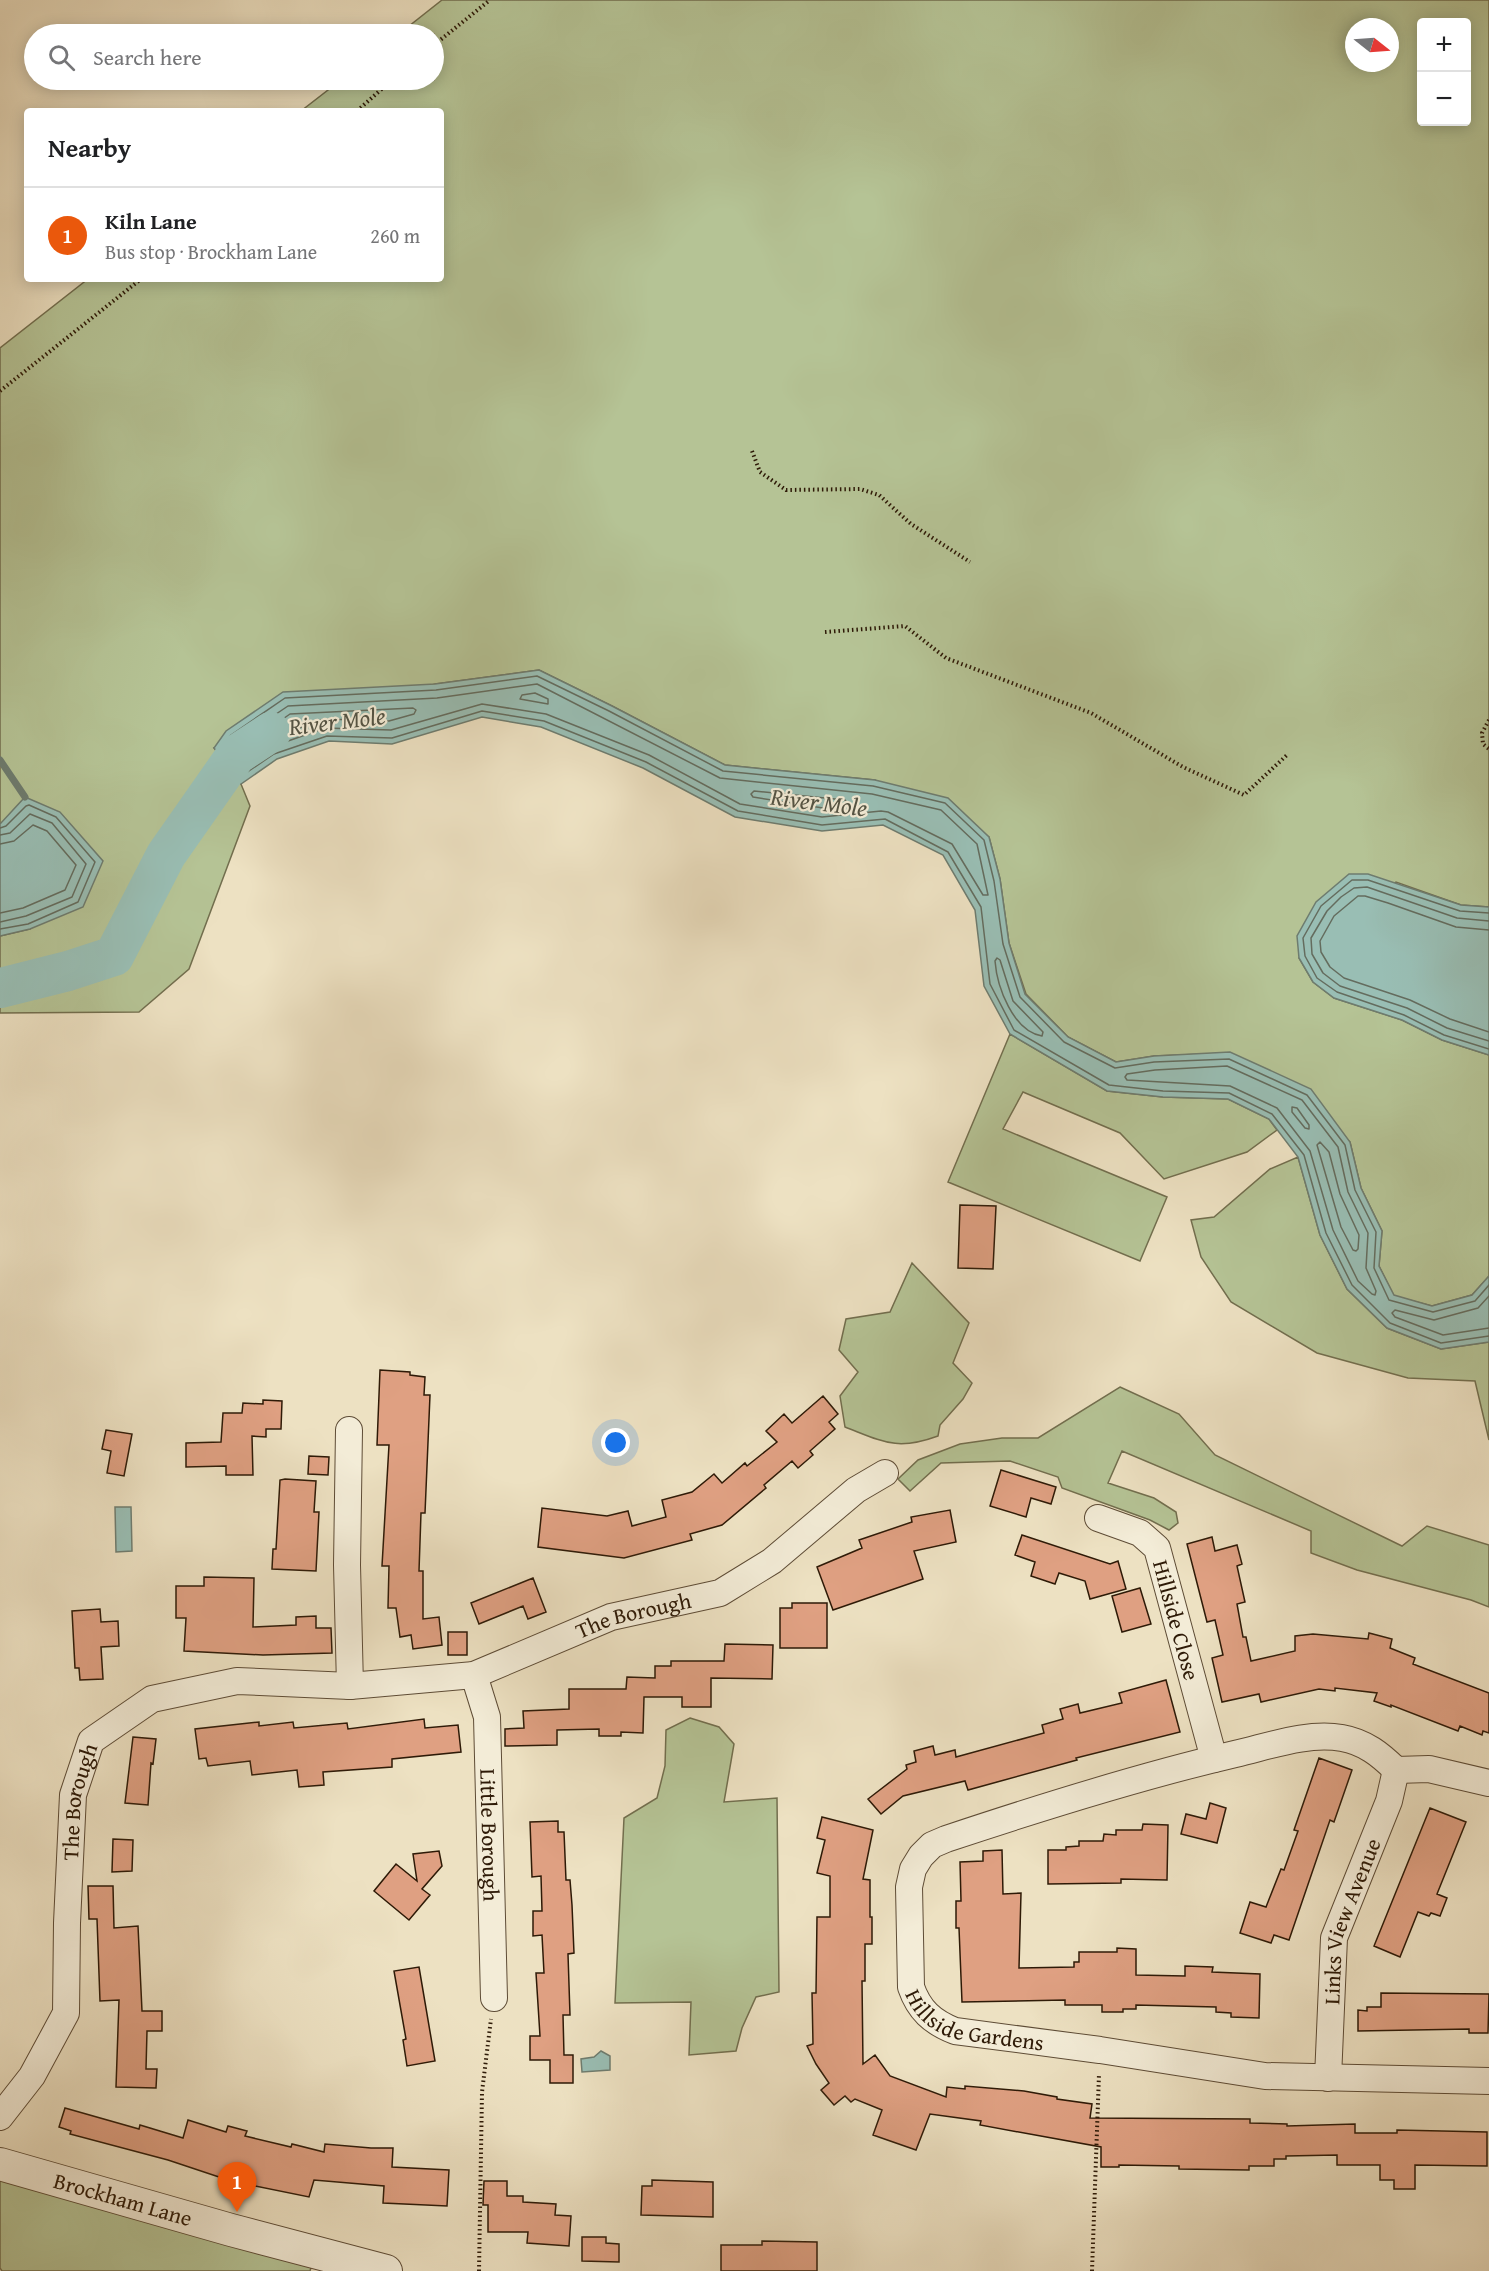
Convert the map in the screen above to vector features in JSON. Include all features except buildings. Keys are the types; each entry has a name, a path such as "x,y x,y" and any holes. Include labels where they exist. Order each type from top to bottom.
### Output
{"street":[{"path":"349,1430 347,1565 350,1686"},
{"name":"The Borough","path":"0,2117 32,2076 66,2013 67,1923 73,1795 91,1741 152,1699 237,1680 350,1686 474,1675 611,1617 720,1593 772,1561 856,1490 885,1473"},
{"name":"Hillside Close","path":"1098,1518 1140,1533 1157,1548 1214,1759"},
{"name":"Little Borough","path":"474,1675 487,1717 494,1998"},
{"name":"Hillside Gardens","path":"1396,1770 1375,1750 1343,1738 1305,1737 1076,1796 932,1845 913,1869 909,1887 911,1987 916,2002 927,2015 939,2025 955,2031 1100,2050 1265,2076 1489,2081"},
{"path":"1396,1770 1429,1769 1489,1783"},
{"name":"Links View Avenue","path":"1328,2078 1334,1938 1389,1801 1396,1770"},
{"name":"Brockham Lane","path":"0,2164 376,2270"}],"path":[{"path":"444,37 490,0"},
{"path":"360,108 381,90"},
{"path":"0,391 137,282"},
{"path":"752,451 760,472 786,489 860,489 879,495 910,524 970,562"},
{"path":"825,632 905,626 946,658 1091,713 1183,767 1244,795 1287,754"},
{"path":"1489,720 1482,733 1483,744 1489,749"},
{"path":"479,2271 482,2092 494,1998"},
{"path":"1092,2271 1100,2050"}],"green space":[{"path":"442,0 1489,0 1489,907 1461,905 1396,882 1299,958 1313,982 1334,998 1402,1020 1442,1040 1489,1055 1489,1276 1472,1295 1432,1306 1394,1296 1379,1266 1382,1231 1361,1188 1350,1142 1230,1053 1154,1056 1116,1062 1068,1037 1026,994 1009,943 1000,879 989,837 875,780 725,765 539,670 435,684 214,748 241,784 250,806 189,969 139,1012 0,1013 0,936 30,929 0,824 0,348 84,282 444,282 444,108 305,108 328,90 444,90 444,24 412,24"},
{"path":"1010,1034 1107,1091 1163,1097 1228,1099 1269,1119 1277,1130 1247,1152 1164,1179 1120,1133 1023,1092 1003,1129 1167,1197 1140,1261 948,1182"},
{"path":"1298,1157 1320,1235 1347,1289 1387,1328 1441,1349 1489,1342 1489,1440 1475,1381 1408,1378 1317,1353 1231,1302 1201,1257 1191,1220 1214,1217 1270,1169"},
{"path":"912,1263 969,1323 953,1363 972,1383 963,1399 940,1425 938,1436 924,1441 901,1444 881,1440 845,1427 840,1396 858,1372 839,1350 846,1319 890,1312"},
{"path":"1120,1387 1179,1414 1215,1455 1402,1546 1427,1526 1489,1545 1489,1607 1471,1600 1357,1570 1311,1553 1311,1531 1122,1451 1108,1483 1154,1498 1176,1512 1178,1523 1169,1530 1150,1520 1062,1488 1058,1477 1010,1461 941,1463 910,1491 898,1479 918,1460 960,1444 1002,1438 1038,1438"},
{"path":"690,1718 719,1727 734,1744 724,1802 777,1798 779,1992 756,1997 742,2028 736,2051 689,2055 691,2002 615,2003 624,1818 657,1798 665,1766 666,1730"},
{"path":"0,2169 312,2264 310,2271 2,2271 0,2268"}],"water":[{"path":"539,670 725,765 875,780 948,798 989,837 1000,879 1009,943 1025,994 1068,1037 1116,1062 1154,1056 1230,1052 1311,1089 1350,1142 1361,1188 1382,1231 1379,1266 1394,1295 1432,1306 1472,1295 1489,1276 1489,1342 1441,1349 1387,1328 1347,1289 1320,1235 1298,1157 1269,1119 1228,1099 1163,1097 1107,1091 1010,1034 984,986 975,910 943,855 883,825 822,831 735,817 643,768 541,727 482,717 392,744 329,741 277,759 241,784 214,748 226,731 283,692 435,684"},
{"path":"25,797 60,812 103,861 83,907 30,929 0,936 0,824"},
{"path":"1349,874 1368,874 1461,905 1489,907 1489,1055 1442,1040 1402,1020 1334,998 1313,982 1299,958 1297,936 1316,902"},
{"path":"115,1507 131,1507 132,1551 116,1552"},
{"path":"601,2051 610,2056 610,2070 582,2072 581,2059 594,2057"}],"waterway":[{"name":"River Mole","path":"0,988 68,971 114,956 166,855 236,755 271,732"},
{"path":"0,760 25,797"}],"place":[{"name":"Kiln Lane","path":"237,2212"}]}
